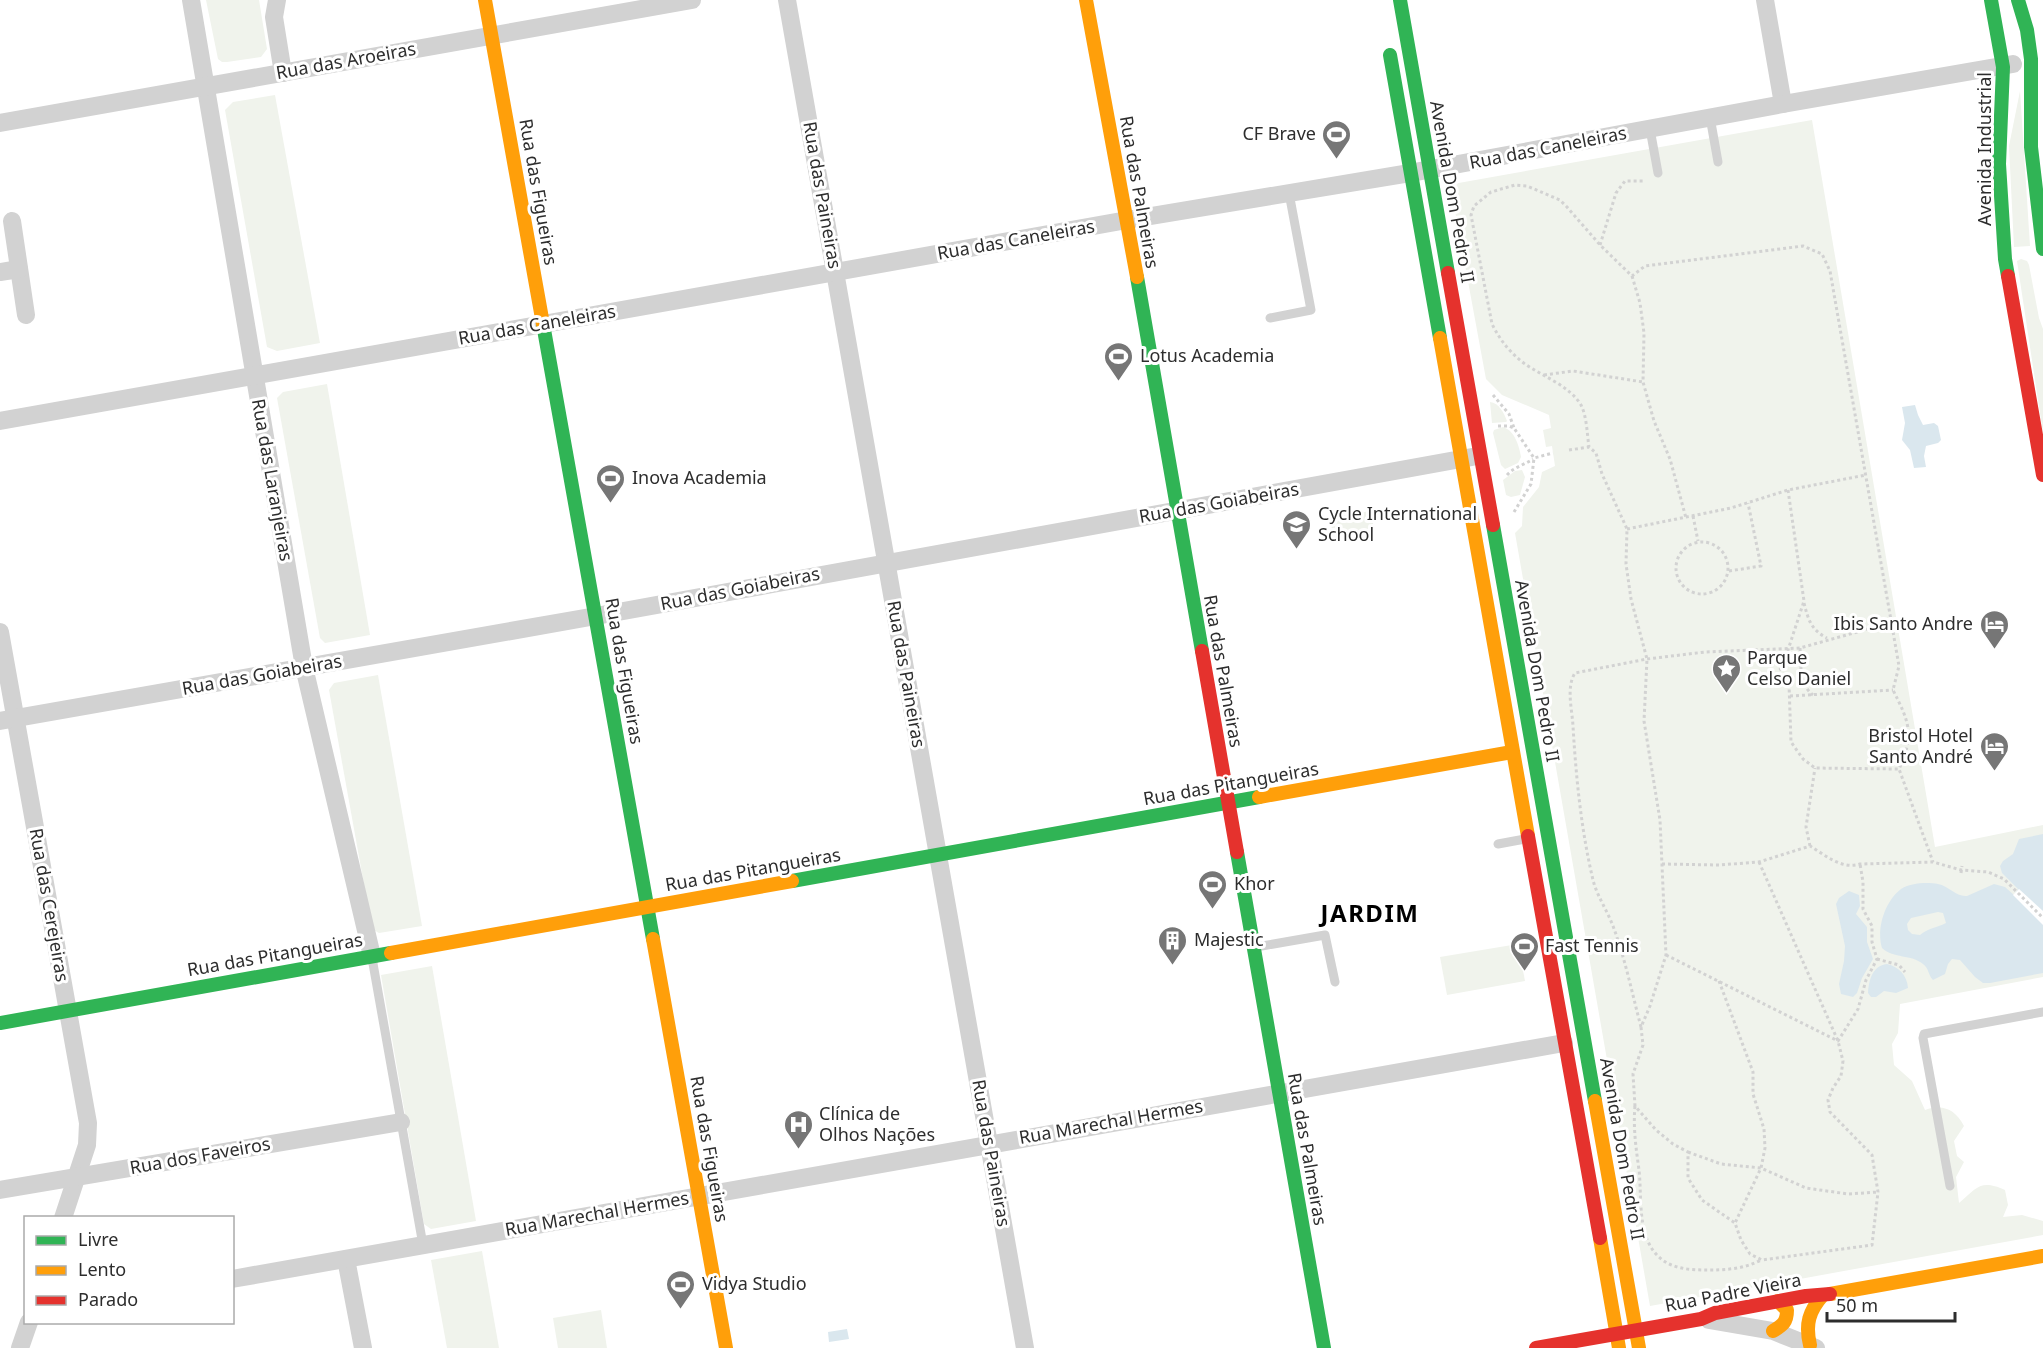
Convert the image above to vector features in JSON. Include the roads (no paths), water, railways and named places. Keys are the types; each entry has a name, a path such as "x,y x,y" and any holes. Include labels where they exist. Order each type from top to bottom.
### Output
{"main road":[{"name":"Rua das Figueiras","path":"485,0 726,1348"},
{"name":"Rua das Palmeiras","path":"1086,0 1323,1348"},
{"name":"Avenida Dom Pedro II","path":"1400,0 1639,1348"},
{"name":"Avenida Industrial","path":"1991,0 2002,67 2003,101 1999,164 2005,259 2043,475"},
{"path":"2018,0 2037,58 2031,147 2043,249"},
{"path":"2022,14 2038,26"},
{"name":"Avenida Dom Pedro II","path":"1388,45 1617,1341"},
{"path":"2037,206 2043,150"},
{"path":"2005,259 2021,253"},
{"name":"Rua das Pitangueiras","path":"0,1023 1512,752"},
{"name":"Rua Padre Vieira","path":"1536,1348 1617,1341 1636,1331 1701,1319 1715,1313 2043,1256"},
{"path":"1813,1346 1807,1328 1808,1320 1810,1311 1823,1295"},
{"path":"1773,1331 1783,1325 1787,1318 1787,1310 1778,1301"}],"street":[{"name":"Rua das Laranjeiras","path":"191,0 304,667 372,956"},
{"path":"277,0 274,17 283,73"},
{"name":"Rua das Aroeiras","path":"0,123 692,0"},
{"name":"Rua das Paineiras","path":"787,0 1025,1348"},
{"path":"1765,0 1783,104"},
{"name":"Rua das Caneleiras","path":"0,421 1126,220 1410,173 1710,117 2002,67 2037,58"},
{"path":"12,221 26,315"},
{"path":"0,272 19,269"},
{"name":"Rua das Goiabeiras","path":"8,720 1480,456"},
{"name":"Rua das Cerejeiras","path":"0,632 8,720 68,1011 88,1123 87,1145 64,1216"},
{"name":"Rua Marechal Hermes","path":"234,1279 989,1143 1564,1043"},
{"name":"Rua dos Faveiros","path":"0,1190 401,1122"},
{"path":"346,1259 363,1348"},
{"path":"1701,1319 1773,1331 1813,1346"},
{"path":"20,1348 29,1324"}],"lane":[{"path":"1710,117 1718,162"},
{"path":"1650,129 1658,174"},
{"path":"1270,318 1311,310 1289,193"},
{"path":"1498,844 1528,839"},
{"path":"1254,948 1325,935 1335,982"},
{"path":"372,956 423,1245"},
{"path":"1950,1186 1924,1034 2043,1012"}],"place":[{"name":"CF Brave","path":"1337,160"},
{"name":"Lotus Academia","path":"1119,382"},
{"name":"Inova Academia","path":"611,504"},
{"name":"Cycle International School","path":"1297,550"},
{"name":"Ibis Santo Andre","path":"1994,650"},
{"name":"Parque Celso Daniel","path":"1726,694"},
{"name":"Bristol Hotel Santo André","path":"1994,772"},
{"name":"Khor","path":"1213,910"},
{"name":"Majestic","path":"1173,966"},
{"name":"Fast Tennis","path":"1524,972"},
{"name":"Clínica de Olhos Nações","path":"798,1150"},
{"name":"Vidya Studio","path":"681,1310"}],"district":[{"name":"JARDIM","path":"1370,914"}]}
